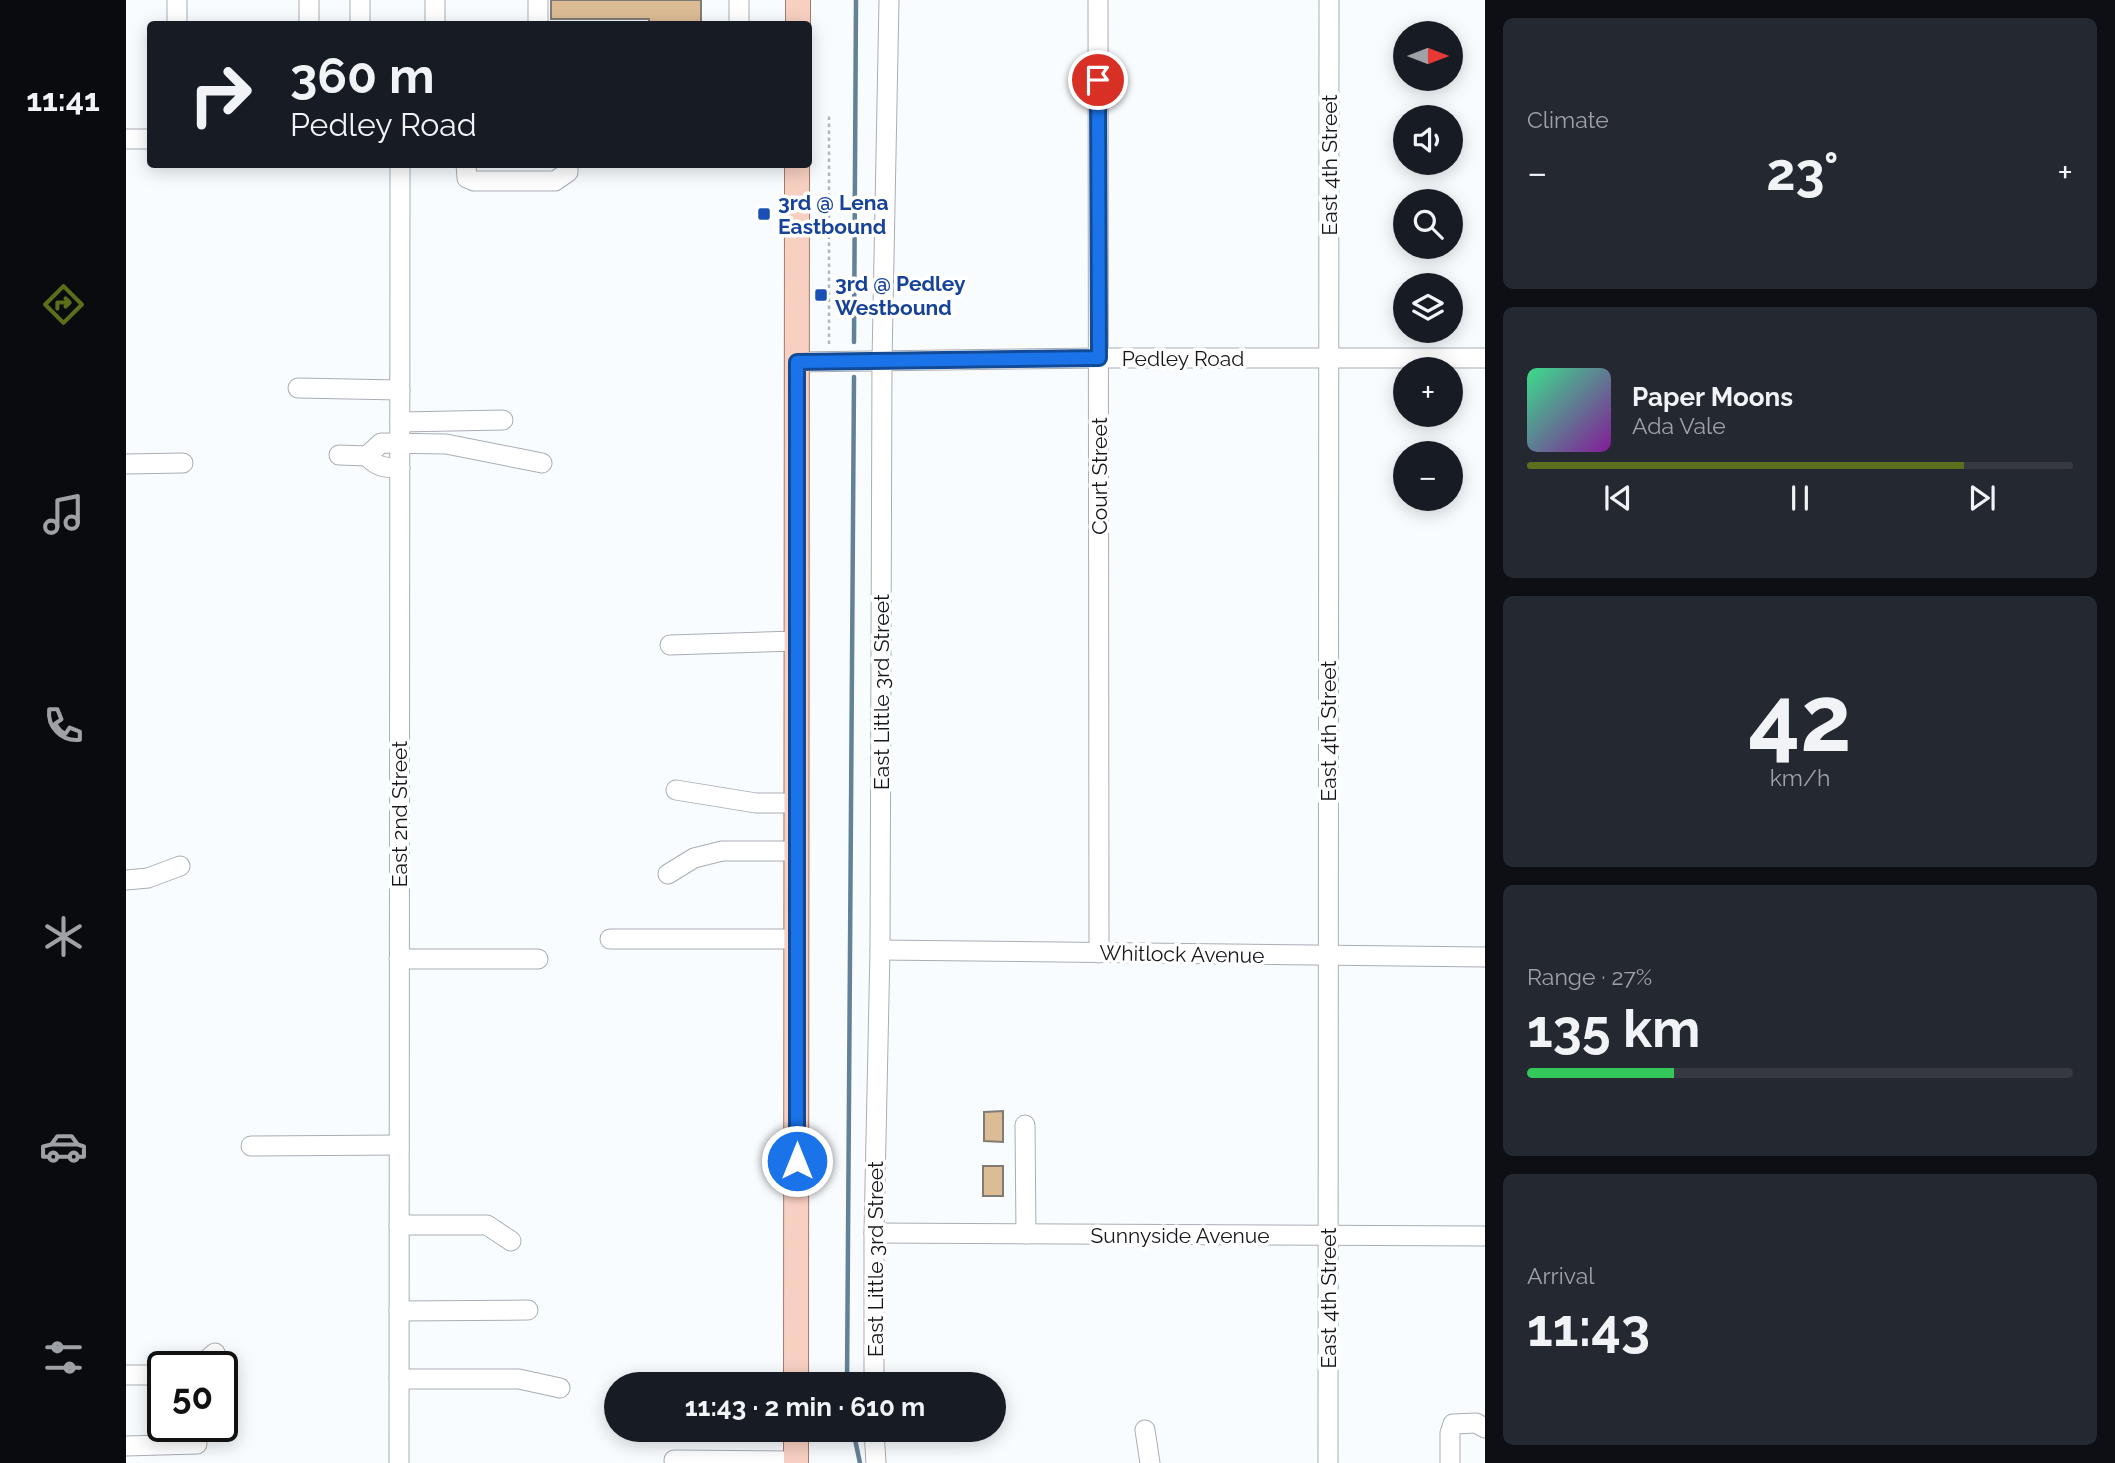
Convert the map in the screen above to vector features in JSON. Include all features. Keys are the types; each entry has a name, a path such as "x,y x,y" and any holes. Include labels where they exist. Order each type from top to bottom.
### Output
{"main road":[{"path":"798,0 798,21"},
{"path":"796,1372 797,168"}],"street":[{"path":"177,0 177,21"},
{"path":"309,0 309,21"},
{"path":"360,0 360,21"},
{"path":"435,0 435,21"},
{"path":"538,0 538,21"},
{"path":"739,0 739,21"},
{"name":"East Little 3rd Street","path":"874,1372 889,0"},
{"name":"Court Street","path":"1098,0 1099,953"},
{"name":"East 4th Street","path":"1328,1463 1329,0"},
{"path":"126,139 147,139"},
{"name":"East 2nd Street","path":"399,1463 400,168"},
{"path":"466,168 467,178 474,181 555,181 568,172 568,168"},
{"name":"Pedley Road","path":"797,362 1099,358 1485,358"},
{"path":"298,388 400,390"},
{"path":"400,422 503,420"},
{"path":"339,455 367,456 381,443 446,444 542,463"},
{"path":"367,456 376,466 400,468"},
{"path":"126,464 183,463"},
{"path":"670,645 797,641"},
{"path":"676,790 756,803 797,803"},
{"path":"668,874 694,858 722,851 797,851"},
{"path":"126,880 148,878 180,866"},
{"path":"610,939 797,939"},
{"name":"Whitlock Avenue","path":"880,950 1485,957"},
{"path":"399,959 538,959"},
{"path":"1025,1125 1026,1234"},
{"path":"251,1146 399,1144"},
{"path":"399,1225 487,1225 511,1241"},
{"name":"Sunnyside Avenue","path":"874,1233 1485,1236"},
{"path":"399,1311 528,1310"},
{"path":"126,1375 147,1375"},
{"path":"399,1379 519,1378 560,1388"},
{"path":"1450,1463 1450,1433 1453,1424 1476,1423 1485,1428"},
{"path":"1145,1430 1150,1463"},
{"path":"875,1442 876,1463"},
{"path":"126,1446 197,1444"},
{"path":"675,1455 796,1451"}],"path":[{"path":"829,116 829,362"}],"building":[{"path":"551,0 701,0 701,21 551,19"},
{"path":"1003,1111 1003,1142 984,1141 984,1112"},
{"path":"983,1166 1003,1166 1003,1196 983,1196"}],"waterway":[{"path":"854,342 856,0"},
{"path":"847,1372 854,377"},
{"path":"856,1442 860,1463"}],"place":[{"name":"3rd @ Lena Eastbound","path":"764,214"},
{"name":"3rd @ Pedley Westbound","path":"821,295"}],"route":[{"path":"797,1161 797,362 1099,358 1098,80"}]}
